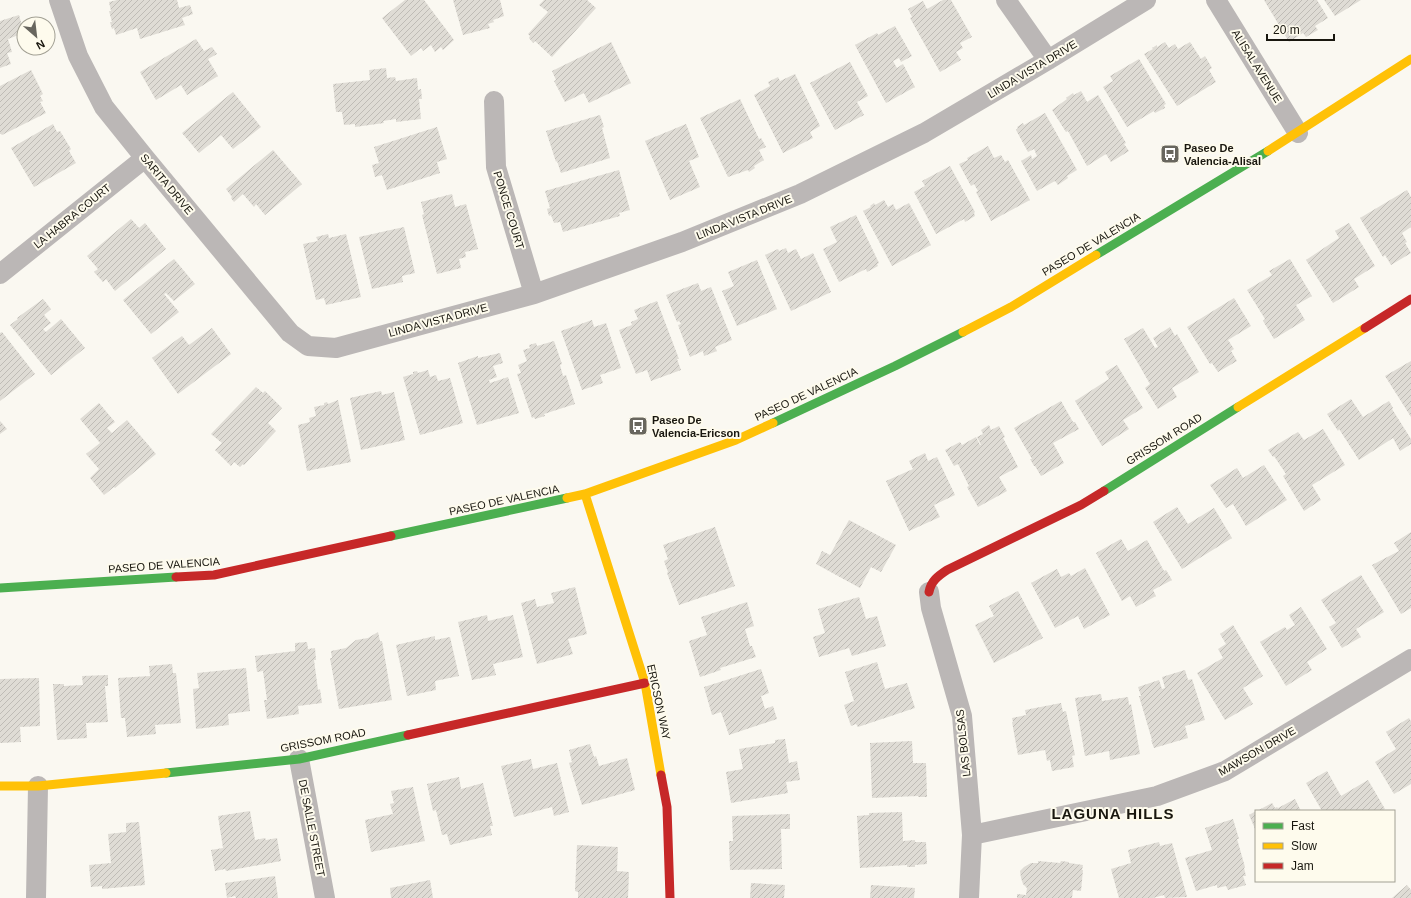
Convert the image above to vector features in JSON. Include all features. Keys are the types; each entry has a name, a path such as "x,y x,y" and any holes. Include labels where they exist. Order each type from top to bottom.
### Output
{"street":[{"name":"SARITA DRIVE","path":"60,0 78,56 104,107 290,333 308,346"},
{"path":"1006,0 1048,60"},
{"name":"LINDA VISTA DRIVE","path":"308,346 336,348 534,294 682,242 800,194 924,133 1146,0"},
{"name":"ALISAL AVENUE","path":"1216,0 1298,133"},
{"name":"PASEO DE VALENCIA","path":"0,588 214,575 585,494 736,440 895,366 1011,307 1298,133 1411,59"},
{"name":"PONCE COURT","path":"494,101 496,167 534,294"},
{"name":"LA HABRA COURT","path":"0,274 145,158"},
{"name":"GRISSOM ROAD","path":"929,592 930,584 946,570 1082,505 1411,299"},
{"name":"ERICSON WAY","path":"585,494 645,683 667,807 670,898"},
{"name":"LAS BOLSAS","path":"929,592 931,608 962,716 972,835 969,898"},
{"name":"MAWSON DRIVE","path":"972,835 1157,796 1225,772 1411,659"},
{"name":"GRISSOM ROAD","path":"0,786 38,786 299,759 645,683"},
{"name":"DE SALLE STREET","path":"299,759 325,898"},
{"path":"36,898 38,786"}],"building":[{"path":"117,0 177,0 179,8 190,5 193,14 182,18 185,25 140,39 137,28 116,35 110,22 112,22 109,11 111,11 109,2"},
{"path":"405,0 424,0 454,40 443,50 441,47 435,52 431,45 423,51 421,48 411,56 382,18"},
{"path":"453,0 500,0 504,16 493,20 494,22 488,24 490,28 463,35"},
{"path":"544,0 587,0 596,8 552,57 535,41 533,43 528,34 548,12 539,5"},
{"path":"943,0 951,0 972,37 960,43 963,48 956,52 961,60 940,72 910,18 912,17 908,9 923,1 927,9"},
{"path":"1264,0 1317,0 1328,18 1315,26 1318,30 1306,37 1303,33 1289,42"},
{"path":"1324,0 1361,0 1335,16"},
{"path":"19,15 16,16 16,36 8,39 12,52 7,53 11,64 0,68 0,21"},
{"path":"895,26 912,56 901,62 899,58 893,61 897,68 903,64 915,87 886,103 855,45 877,33 878,35"},
{"path":"196,39 204,51 212,47 217,54 208,59 218,76 187,95 181,85 156,100 140,72"},
{"path":"611,42 631,83 589,103 584,93 565,102 554,81 556,80 552,71"},
{"path":"1165,42 1169,48 1175,44 1178,49 1190,42 1201,59 1205,56 1212,68 1209,70 1216,82 1177,106 1144,54 1157,45 1157,47"},
{"path":"1139,59 1166,104 1164,105 1165,108 1155,113 1154,111 1127,127 1103,87 1113,81 1110,76"},
{"path":"850,62 868,96 857,102 864,115 835,130 810,83"},
{"path":"386,68 387,78 395,77 396,81 417,78 418,90 421,89 422,99 419,99 421,119 396,122 396,119 383,121 384,123 355,127 355,124 344,125 342,112 336,112 333,84 370,80 369,70"},
{"path":"31,70 43,94 40,96 43,101 40,102 46,113 2,135 0,134 0,86"},
{"path":"795,74 820,126 810,132 813,138 783,153 754,95 770,86 768,82 778,77 780,81"},
{"path":"1081,91 1087,102 1098,95 1126,143 1124,144 1129,151 1111,162 1106,154 1087,166 1068,131 1066,132 1052,110 1073,93 1074,95"},
{"path":"233,92 261,127 233,149 221,135 199,153 182,133"},
{"path":"740,99 759,139 761,138 766,147 759,150 764,160 754,166 755,168 749,172 748,170 728,177 700,118"},
{"path":"1045,113 1077,170 1067,176 1068,178 1058,185 1055,181 1037,191 1021,161 1031,155 1032,159 1037,156 1034,149 1028,152 1016,130 1018,128 1017,127 1023,123 1024,125"},
{"path":"600,115 610,158 561,173 546,131"},
{"path":"53,124 57,132 60,131 71,149 69,151 76,163 34,187 11,148"},
{"path":"686,124 699,157 689,161 700,187 670,200 645,141"},
{"path":"437,127 447,159 437,162 440,173 387,190 382,175 375,177 372,165 379,163 374,147"},
{"path":"988,146 994,158 1001,155 1005,162 1008,160 1030,200 991,221 976,192 978,191 974,184 971,186 959,164 968,160 967,158"},
{"path":"273,150 302,184 265,215 256,204 254,207 243,194 234,202 226,189"},
{"path":"950,166 975,212 975,216 965,222 964,219 936,234 914,192 925,186 922,181"},
{"path":"619,170 630,210 619,213 620,216 563,232 560,222 554,223 551,215 549,216 547,209 550,208 545,191"},
{"path":"1407,190 1411,197 1411,227 1402,233 1407,242 1405,243 1411,253 1391,265 1385,255 1383,257 1360,218"},
{"path":"452,194 455,207 466,204 478,249 465,252 466,257 459,259 461,268 437,274 422,215 424,214 421,202"},
{"path":"884,200 888,207 893,204 896,210 909,203 931,245 892,266 863,211 871,207 870,206 874,203 875,205"},
{"path":"856,215 879,263 877,264 878,266 867,272 866,269 839,282 823,249 837,242 830,227"},
{"path":"131,219 139,228 145,223 166,249 115,291 106,279 103,282 94,272 98,269 87,256"},
{"path":"1349,223 1375,266 1354,279 1359,287 1333,303 1306,260 1339,238 1335,231"},
{"path":"404,227 415,273 402,276 403,282 372,289 359,237"},
{"path":"328,234 329,238 346,234 361,297 326,305 324,298 316,300 303,244 318,241 316,237"},
{"path":"786,248 788,253 796,249 801,259 813,253 831,292 791,311 765,255 778,249 779,251"},
{"path":"174,259 195,284 174,301 166,293 164,294 179,312 151,334 123,300"},
{"path":"1290,259 1312,296 1296,305 1305,320 1274,339 1263,321 1265,319 1247,290 1272,275 1269,271"},
{"path":"757,260 777,309 737,326 722,291 734,286 728,272"},
{"path":"698,283 701,291 711,287 732,340 715,347 717,351 704,356 703,351 690,357 678,325 681,324 679,321 677,322 666,295"},
{"path":"1234,298 1251,326 1228,340 1234,349 1231,351 1237,361 1218,372 1212,363 1210,364 1187,327"},
{"path":"43,299 51,309 44,315 51,323 43,329 46,332 61,319 85,348 51,375 10,325"},
{"path":"657,301 679,359 677,359 681,370 651,381 647,370 636,374 619,330 632,325 631,322 638,319 634,310"},
{"path":"592,320 594,327 606,323 621,368 600,375 603,383 582,390 561,331"},
{"path":"1170,327 1175,336 1177,334 1199,372 1172,388 1177,397 1158,409 1145,388 1150,384 1124,339 1143,328 1155,348 1158,347 1153,338"},
{"path":"212,328 231,354 178,394 152,358 182,336 189,345"},
{"path":"2,332 35,374 0,401 0,333"},
{"path":"554,341 562,364 560,365 563,376 566,375 575,404 544,414 545,416 535,419 534,417 532,418 517,374 521,373 518,365 527,361 523,350 530,348 529,345 536,343 537,346"},
{"path":"500,353 503,363 493,366 497,377 489,380 490,383 508,377 519,413 477,425 458,363 478,356 478,358"},
{"path":"1411,361 1411,417 1385,376"},
{"path":"1117,365 1143,408 1123,420 1129,429 1102,446 1075,401 1109,379 1105,372"},
{"path":"428,370 430,377 436,375 438,381 450,378 463,423 420,435 403,377 413,374 413,372 417,371 418,373"},
{"path":"256,387 263,393 265,391 282,408 268,423 276,431 244,465 243,464 240,467 234,462 231,466 215,450 222,443 211,434"},
{"path":"381,391 382,395 394,392 405,440 361,450 350,398"},
{"path":"1351,399 1363,417 1389,401 1393,408 1392,409 1411,439 1411,444 1400,451 1393,438 1359,460 1339,429 1338,431 1327,414"},
{"path":"338,400 351,462 307,471 298,425 310,422 309,418 316,416 314,407"},
{"path":"1061,401 1073,422 1075,422 1079,429 1053,443 1064,463 1041,476 1030,459 1032,459 1014,428"},
{"path":"99,403 115,422 107,428 112,433 127,420 156,454 115,488 114,487 104,495 90,478 99,469 86,454 100,443 80,419"},
{"path":"0,421 7,429 0,434"},
{"path":"989,425 991,430 999,426 1005,437 1003,438 1018,467 999,477 1007,491 978,507 967,487 969,486 958,464 954,466 945,450 960,442 962,445 976,437 981,445 977,437 983,434 981,430"},
{"path":"1323,429 1345,465 1312,485 1321,500 1304,511 1283,476 1286,474 1268,450 1298,432 1304,440"},
{"path":"925,453 928,461 937,457 955,495 934,505 940,517 909,531 886,481 913,469 909,461"},
{"path":"1264,465 1287,500 1246,526 1233,504 1226,508 1210,485 1237,468 1243,478"},
{"path":"1177,507 1188,524 1214,508 1232,538 1182,569 1153,522"},
{"path":"849,520 896,545 881,572 871,567 860,588 816,564 822,551 830,555"},
{"path":"715,527 735,586 679,605 667,573 668,572 664,561 668,559 663,545"},
{"path":"1411,532 1411,608 1401,614 1372,565 1399,551 1394,543"},
{"path":"1121,539 1128,551 1147,540 1164,571 1166,570 1172,580 1153,590 1156,596 1136,607 1130,596 1122,601 1096,553"},
{"path":"1085,568 1110,615 1084,629 1078,616 1055,628 1031,583 1057,569 1061,577 1069,573 1071,576"},
{"path":"1361,575 1384,612 1356,629 1361,637 1342,648 1329,627 1336,623 1321,600"},
{"path":"575,587 587,634 568,639 573,654 537,664 521,603 535,599 537,607 554,603 551,593"},
{"path":"1018,591 1043,638 994,663 975,625 994,616 989,606"},
{"path":"859,597 866,619 877,616 886,646 852,656 849,648 819,657 813,637 825,633 818,609"},
{"path":"747,602 754,626 745,629 750,646 752,646 756,657 720,668 721,670 700,677 689,641 707,635 701,617"},
{"path":"1301,607 1327,649 1307,662 1312,670 1286,686 1260,642 1285,627 1287,630 1295,625 1289,615"},
{"path":"487,615 488,621 513,615 523,657 493,664 496,675 472,680 458,622"},
{"path":"1233,625 1263,676 1243,688 1253,704 1225,720 1197,673 1223,658 1218,649 1226,644 1220,634"},
{"path":"378,632 380,641 382,641 392,700 339,709 330,658 332,658 331,651 346,648 356,640 368,638"},
{"path":"435,636 435,640 450,637 459,676 435,681 436,690 407,696 396,645"},
{"path":"307,642 308,649 315,648 316,660 314,660 318,690 320,689 322,703 298,706 299,714 267,719 264,700 267,700 263,671 257,672 255,656 295,651 295,643"},
{"path":"877,662 885,689 907,683 915,708 858,727 856,724 851,726 844,705 854,701 845,672"},
{"path":"172,664 173,673 176,673 181,723 155,725 156,734 127,737 125,718 121,718 118,678 150,676 149,666"},
{"path":"246,668 250,711 228,714 229,725 196,729 193,689 199,688 197,673"},
{"path":"761,669 769,693 761,696 765,709 773,706 777,719 729,735 721,712 712,715 704,687"},
{"path":"1185,670 1188,680 1192,679 1205,720 1185,726 1188,738 1154,748 1139,696 1141,696 1138,687 1159,680 1162,689 1165,688 1162,677"},
{"path":"108,675 108,686 105,686 108,722 86,723 87,738 57,740 53,684 64,684 64,686 83,685 82,676"},
{"path":"39,678 40,726 20,727 21,742 0,743 0,679"},
{"path":"1101,694 1102,701 1128,697 1129,705 1131,704 1140,754 1110,760 1109,751 1085,756 1075,698"},
{"path":"1061,703 1063,712 1066,711 1075,755 1072,756 1074,767 1052,771 1050,760 1047,761 1045,750 1018,755 1012,718 1026,715 1025,710"},
{"path":"1409,718 1411,721 1411,784 1394,794 1375,762 1396,749 1386,732"},
{"path":"785,739 789,763 797,761 800,780 786,782 788,793 731,803 726,772 743,769 739,749 775,743 775,740"},
{"path":"912,741 913,763 926,763 927,797 872,798 870,743"},
{"path":"590,744 594,757 596,756 599,766 627,758 635,790 582,805 569,763 572,762 569,750"},
{"path":"531,759 533,769 557,763 569,812 554,816 552,807 514,817 501,766"},
{"path":"1327,771 1341,796 1368,780 1385,809 1321,810 1306,783"},
{"path":"459,777 461,789 483,783 493,826 490,826 492,835 450,845 447,834 442,835 436,810 433,811 427,784"},
{"path":"413,787 425,841 371,852 365,820 393,814 390,804 394,803 391,791"},
{"path":"1295,799 1300,810 1259,810 1272,803 1275,808 1278,808"},
{"path":"250,811 255,840 277,838 281,861 226,871 225,869 215,871 211,850 223,848 218,816"},
{"path":"902,812 903,841 915,840 915,842 926,842 927,864 915,865 915,867 907,867 907,865 860,868 857,816 869,815 869,813"},
{"path":"1255,812 1255,829 1249,815"},
{"path":"790,814 790,829 781,829 782,869 730,870 729,841 733,841 732,816"},
{"path":"1233,819 1245,867 1246,876 1243,876 1246,885 1228,890 1226,886 1217,888 1217,885 1196,891 1185,858 1212,850 1205,828"},
{"path":"139,822 145,885 102,889 102,886 91,887 89,865 111,863 108,834 126,832 126,823"},
{"path":"1159,842 1160,846 1172,843 1187,897 1165,898 1164,895 1153,898 1119,898 1111,869 1131,863 1128,850"},
{"path":"577,845 618,847 617,871 629,872 628,898 578,898 578,892 575,891"},
{"path":"1038,861 1060,863 1061,861 1083,865 1081,891 1073,890 1072,898 1017,898 1017,894 1026,895 1027,888 1023,884 1020,871 1031,863 1038,863"},
{"path":"275,876 278,898 236,898 235,896 227,898 225,883"},
{"path":"430,880 433,898 391,898 390,888"},
{"path":"751,883 785,885 784,898 750,898"},
{"path":"871,885 915,888 914,898 870,898"},
{"path":"1407,885 1411,890 1411,898 1392,898"}],"traffic: fast":[{"path":"1096,255 1268,151"},
{"path":"773,423 895,366 963,332"},
{"path":"1104,491 1238,407"},
{"path":"391,536 567,498"},
{"path":"0,588 176,577"},
{"path":"166,773 299,759 408,735"}],"traffic: slow":[{"path":"1268,151 1411,59"},
{"path":"963,332 1011,307 1096,255"},
{"path":"1238,407 1365,328"},
{"path":"567,498 585,494 736,440 773,423"},
{"path":"585,494 645,683 661,775"},
{"path":"0,786 38,786 166,773"}],"traffic: jam":[{"path":"1365,328 1411,299"},
{"path":"929,592 935,579 947,570 1081,505 1104,491"},
{"path":"176,577 214,575 391,536"},
{"path":"408,735 645,683"},
{"path":"661,775 667,807 670,898"}],"place":[{"name":"Paseo De Valencia-Alisal","path":"1170,154"},
{"name":"Paseo De Valencia-Ericson","path":"638,426"}],"district":[{"name":"LAGUNA HILLS","path":"1113,813"}]}
